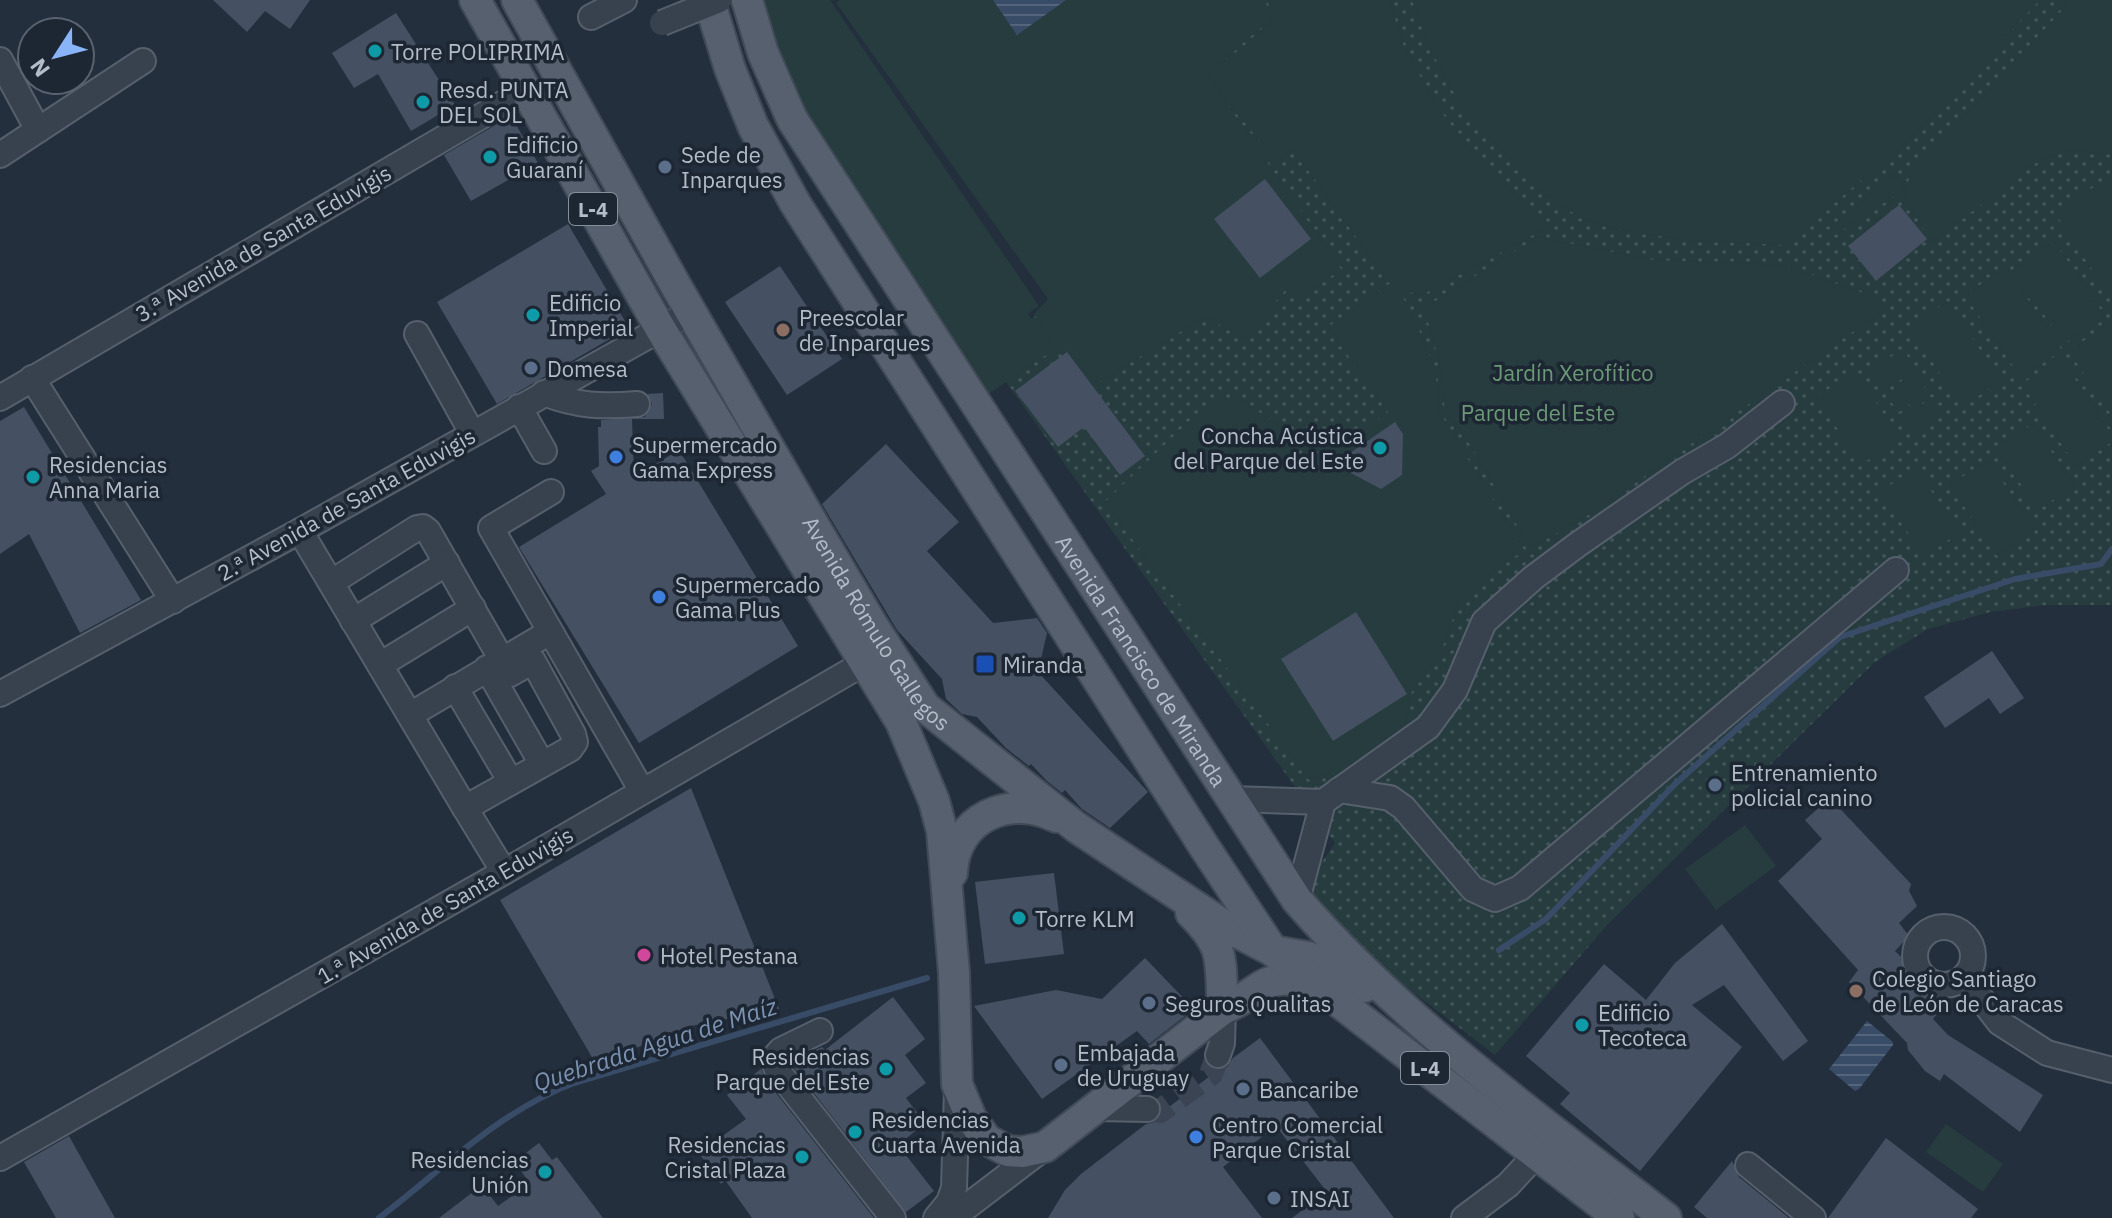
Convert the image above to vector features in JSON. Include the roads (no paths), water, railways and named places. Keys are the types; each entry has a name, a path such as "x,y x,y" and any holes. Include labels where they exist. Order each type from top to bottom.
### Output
{"main road":[{"name":"Avenida Rómulo Gallegos","path":"475,0 660,328 876,657 925,707 1076,827 1147,876 1225,926 1273,951 1308,957 1340,970 1444,1044"},
{"name":"Avenida Rómulo Gallegos","path":"517,0 691,312 876,657 934,801 942,831 950,912 957,1084"},
{"name":"Avenida Francisco de Miranda","path":"709,0 730,69 753,126 795,203 1273,951 1311,982 1547,1143 1666,1218"},
{"name":"Avenida Francisco de Miranda","path":"747,0 763,53 792,119 1297,900 1329,937 1547,1143 1619,1218"},
{"name":"L-4","path":"950,912 952,866 956,850 977,821 998,811 1028,806 1076,827"},
{"path":"1147,876 1175,881 1190,878 1203,863 1205,848"},
{"name":"L-4","path":"1147,876 1188,911 1213,939 1223,969 1223,1009"},
{"path":"1045,1147 1223,1009 1239,1002 1268,981 1288,978 1311,982"},
{"name":"L-4","path":"957,1084 971,1118 987,1140 1008,1151 1022,1152 1045,1147"}],"street":[{"path":"591,17 624,0"},
{"path":"662,23 719,0"},
{"path":"0,60 38,130"},
{"path":"0,155 143,61"},
{"name":"3.ª Avenida de Santa Eduvigis","path":"0,398 526,90"},
{"name":"2.ª Avenida de Santa Eduvigis","path":"0,694 300,531 691,312"},
{"path":"417,334 472,433"},
{"path":"32,378 173,601"},
{"path":"544,393 570,403 608,406 637,404"},
{"path":"1297,900 1331,796 1428,727 1455,690 1484,622 1533,578 1625,511 1727,446 1782,403"},
{"path":"519,407 544,451"},
{"path":"551,492 491,528 642,791"},
{"path":"332,582 417,528 423,527 428,531 473,608 494,664 542,764"},
{"path":"300,531 504,872"},
{"path":"353,621 447,563"},
{"path":"1230,799 1390,798 1404,808 1473,889 1495,899 1520,888 1896,570"},
{"path":"380,665 473,608"},
{"path":"410,715 550,632"},
{"name":"1.ª Avenida de Santa Eduvigis","path":"0,1158 876,657"},
{"path":"465,808 570,749 575,742 533,661 510,674 494,664"},
{"path":"455,687 511,782"},
{"path":"1964,977 2000,1023 2047,1053 2112,1070"},
{"path":"1218,1055 1222,1043 1223,1009"},
{"path":"820,1031 781,1050 773,1059 777,1070 893,1218"},
{"path":"936,1218 949,1202 954,1188 957,1084"},
{"path":"1097,1108 1147,1109"},
{"path":"1464,1218 1508,1185 1547,1143"},
{"path":"952,1218 1045,1147"},
{"path":"1748,1165 1813,1218"}],"water":[{"path":"993,0 1066,0 1017,35"},
{"path":"1867,1021 1893,1045 1855,1091 1829,1069"}],"waterway":[{"path":"1499,950 1546,919 1674,785 1840,637 2015,579 2101,564 2112,549"},
{"name":"Quebrada Agua de Maíz","path":"379,1218 496,1125 574,1083 927,978"}],"tunnel":[{"path":"1147,1109 1160,1111 1211,1074 1218,1055"}],"place":[{"name":"Torre POLIPRIMA","path":"375,51"},
{"name":"Resd. PUNTA DEL SOL","path":"423,102"},
{"name":"Edificio Guaraní","path":"490,157"},
{"name":"Sede de Inparques","path":"665,167"},
{"name":"Edificio Imperial","path":"533,315"},
{"name":"Preescolar de Inparques","path":"783,330"},
{"name":"Domesa","path":"531,368"},
{"name":"Concha Acústica del Parque del Este","path":"1380,448"},
{"name":"Supermercado Gama Express","path":"616,457"},
{"name":"Residencias Anna Maria","path":"33,477"},
{"name":"Supermercado Gama Plus","path":"659,597"},
{"name":"Miranda","path":"985,664"},
{"name":"Entrenamiento policial canino","path":"1715,785"},
{"name":"Torre KLM","path":"1019,918"},
{"name":"Hotel Pestana","path":"644,955"},
{"name":"Colegio Santiago de León de Caracas","path":"1856,991"},
{"name":"Seguros Qualitas","path":"1149,1003"},
{"name":"Edificio Tecoteca","path":"1582,1025"},
{"name":"Embajada de Uruguay","path":"1061,1065"},
{"name":"Residencias Parque del Este","path":"886,1069"},
{"name":"Bancaribe","path":"1243,1089"},
{"name":"Residencias Cuarta Avenida","path":"855,1132"},
{"name":"Centro Comercial Parque Cristal","path":"1196,1137"},
{"name":"Residencias Cristal Plaza","path":"802,1157"},
{"name":"Residencias Unión","path":"545,1172"},
{"name":"INSAI","path":"1274,1198"}],"park label":[{"name":"Jardín Xerofítico","path":"1573,372"},
{"name":"Parque del Este","path":"1538,412"}]}
